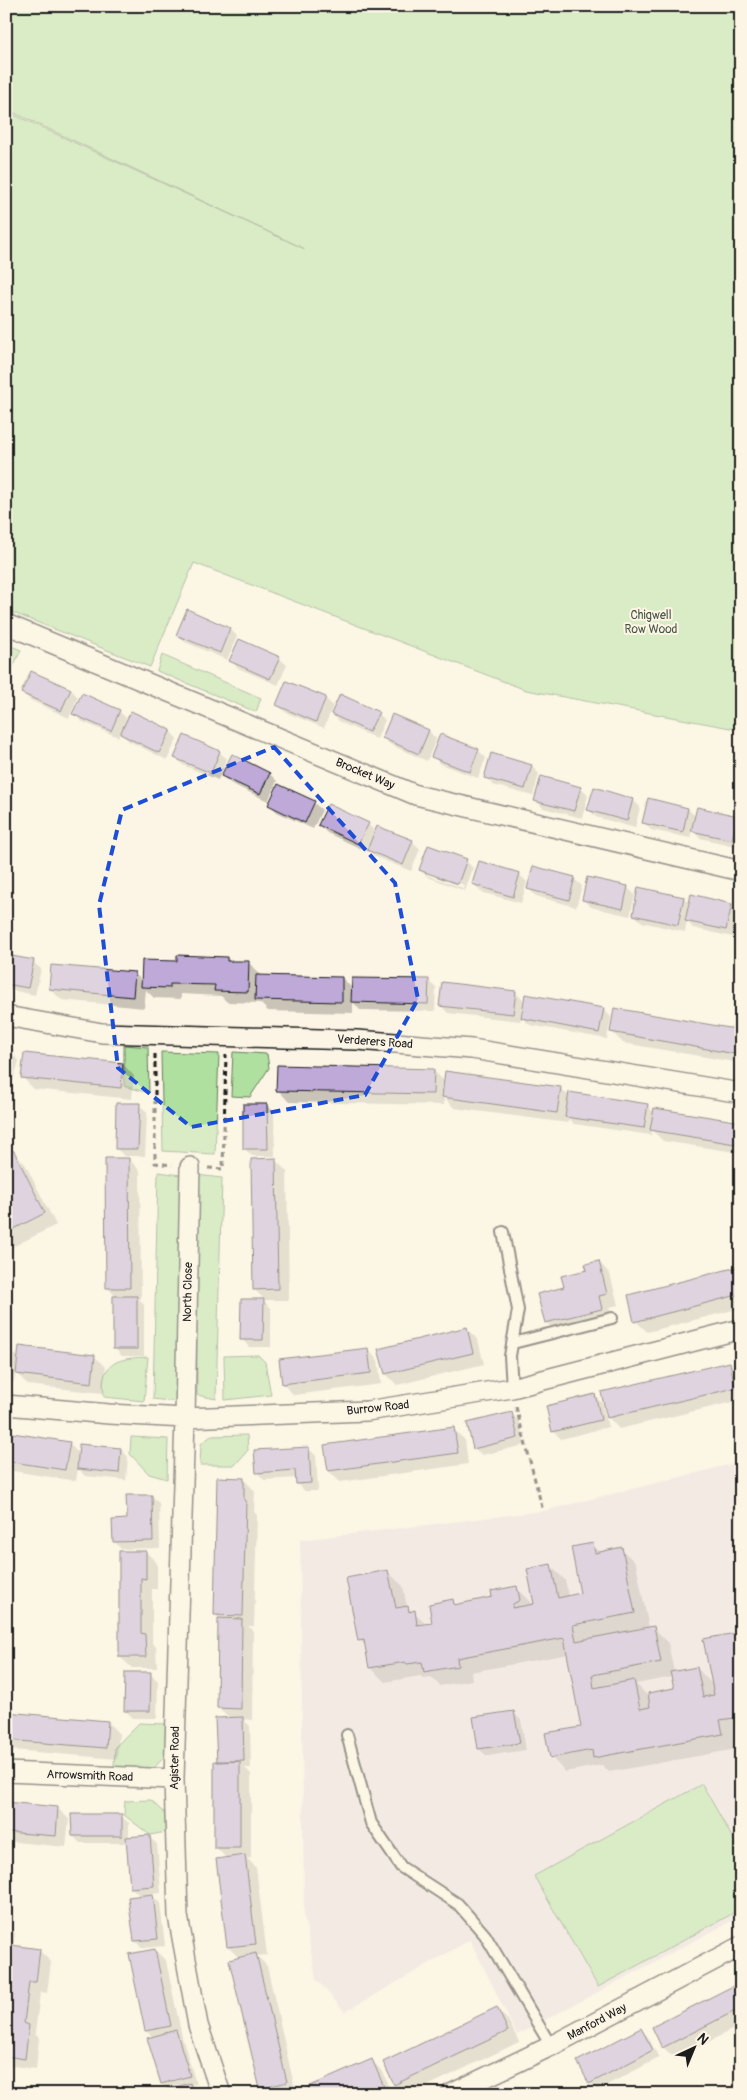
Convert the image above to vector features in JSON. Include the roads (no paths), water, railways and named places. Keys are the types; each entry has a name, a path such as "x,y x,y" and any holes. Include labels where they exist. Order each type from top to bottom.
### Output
{"street":[{"name":"Brocket Way","path":"6,624 416,795 741,871"},
{"name":"Verderers Road","path":"6,1016 102,1033 357,1040 472,1049 741,1093"},
{"name":"North Close","path":"186,1418 190,1167"},
{"name":"Burrow Road","path":"6,1404 109,1414 186,1418 367,1411 512,1388 741,1329"},
{"name":"Agister Road","path":"186,1418 174,1779 178,1916 198,2025 221,2094"},
{"name":"Arrowsmith Road","path":"6,1772 174,1779"},
{"name":"Manford Way","path":"459,2092 741,1946"}],"lane":[{"path":"503,1232 518,1310 510,1356 512,1388"},
{"path":"513,1343 612,1318"},
{"path":"347,1735 371,1823 401,1867 458,1904 485,1934 551,2046"}],"park label":[{"name":"Chigwell Row Wood","path":"651,622"}]}
